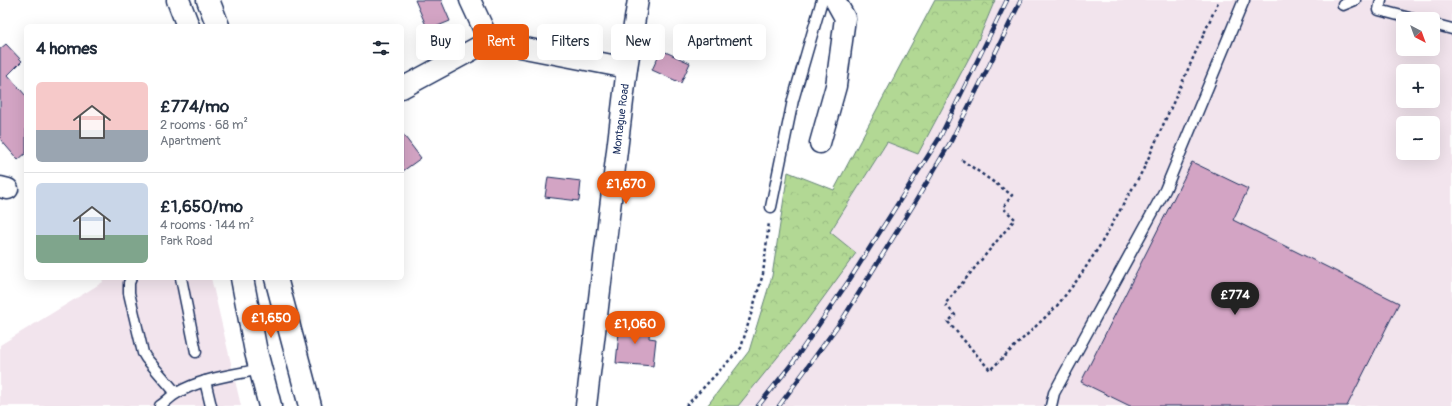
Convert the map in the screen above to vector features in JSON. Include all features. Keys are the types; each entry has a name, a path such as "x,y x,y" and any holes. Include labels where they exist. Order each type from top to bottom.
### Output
{"main road":[{"path":"178,0 187,24"},
{"path":"208,0 217,24"},
{"path":"242,280 256,352 270,406"},
{"path":"277,280 310,406"}],"street":[{"path":"470,0 481,24"},
{"name":"Montague Road","path":"586,406 627,68 638,0"},
{"path":"820,143 836,86 845,18 835,0"},
{"path":"529,49 627,68"},
{"path":"404,87 473,50"}],"lane":[{"path":"771,208 793,100 822,0"},
{"path":"1051,406 1054,393 1164,190 1244,0"},
{"path":"1343,5 1355,0"},
{"path":"1381,0 1379,10 1396,14"},
{"path":"1440,26 1452,29"},
{"path":"130,280 129,293 143,353 176,394"},
{"path":"181,280 196,352"},
{"path":"160,406 176,394 191,386 205,381 261,369"},
{"path":"205,381 211,406"}],"path":[{"path":"962,160 1012,195 1003,208 1015,218 945,304 955,315 948,322 990,370 1056,307 1100,247 1143,170 1219,0"},
{"path":"686,406 741,348 763,274 771,208"}],"shaded area":[{"path":"995,0 1452,0 1452,406 738,406 856,253 830,233 887,142 918,154 977,43"},
{"path":"102,280 211,280 241,406 0,406 0,345 103,282"}],"green space":[{"path":"935,0 995,0 977,43 918,154 887,142 830,232 856,253 802,327 738,406 707,406 749,351 772,276 788,172 834,190"}],"building":[{"path":"415,0 441,0 450,21 443,24 425,24"},
{"path":"6,44 22,61 8,75 24,94 24,155 18,160 0,139 0,49"},
{"path":"665,52 673,55 673,60 683,60 690,63 681,83 652,70 656,60 665,60"},
{"path":"404,136 421,158 404,170"},
{"path":"1192,162 1248,189 1233,220 1399,303 1347,406 1130,406 1081,382"},
{"path":"548,177 581,181 579,201 545,197"},
{"path":"620,322 650,325 649,338 656,339 653,366 616,363"}],"railway":[{"path":"758,406 794,361 850,279 940,137 1007,0"},
{"path":"779,406 844,317 917,199 950,143 1021,0"}]}
